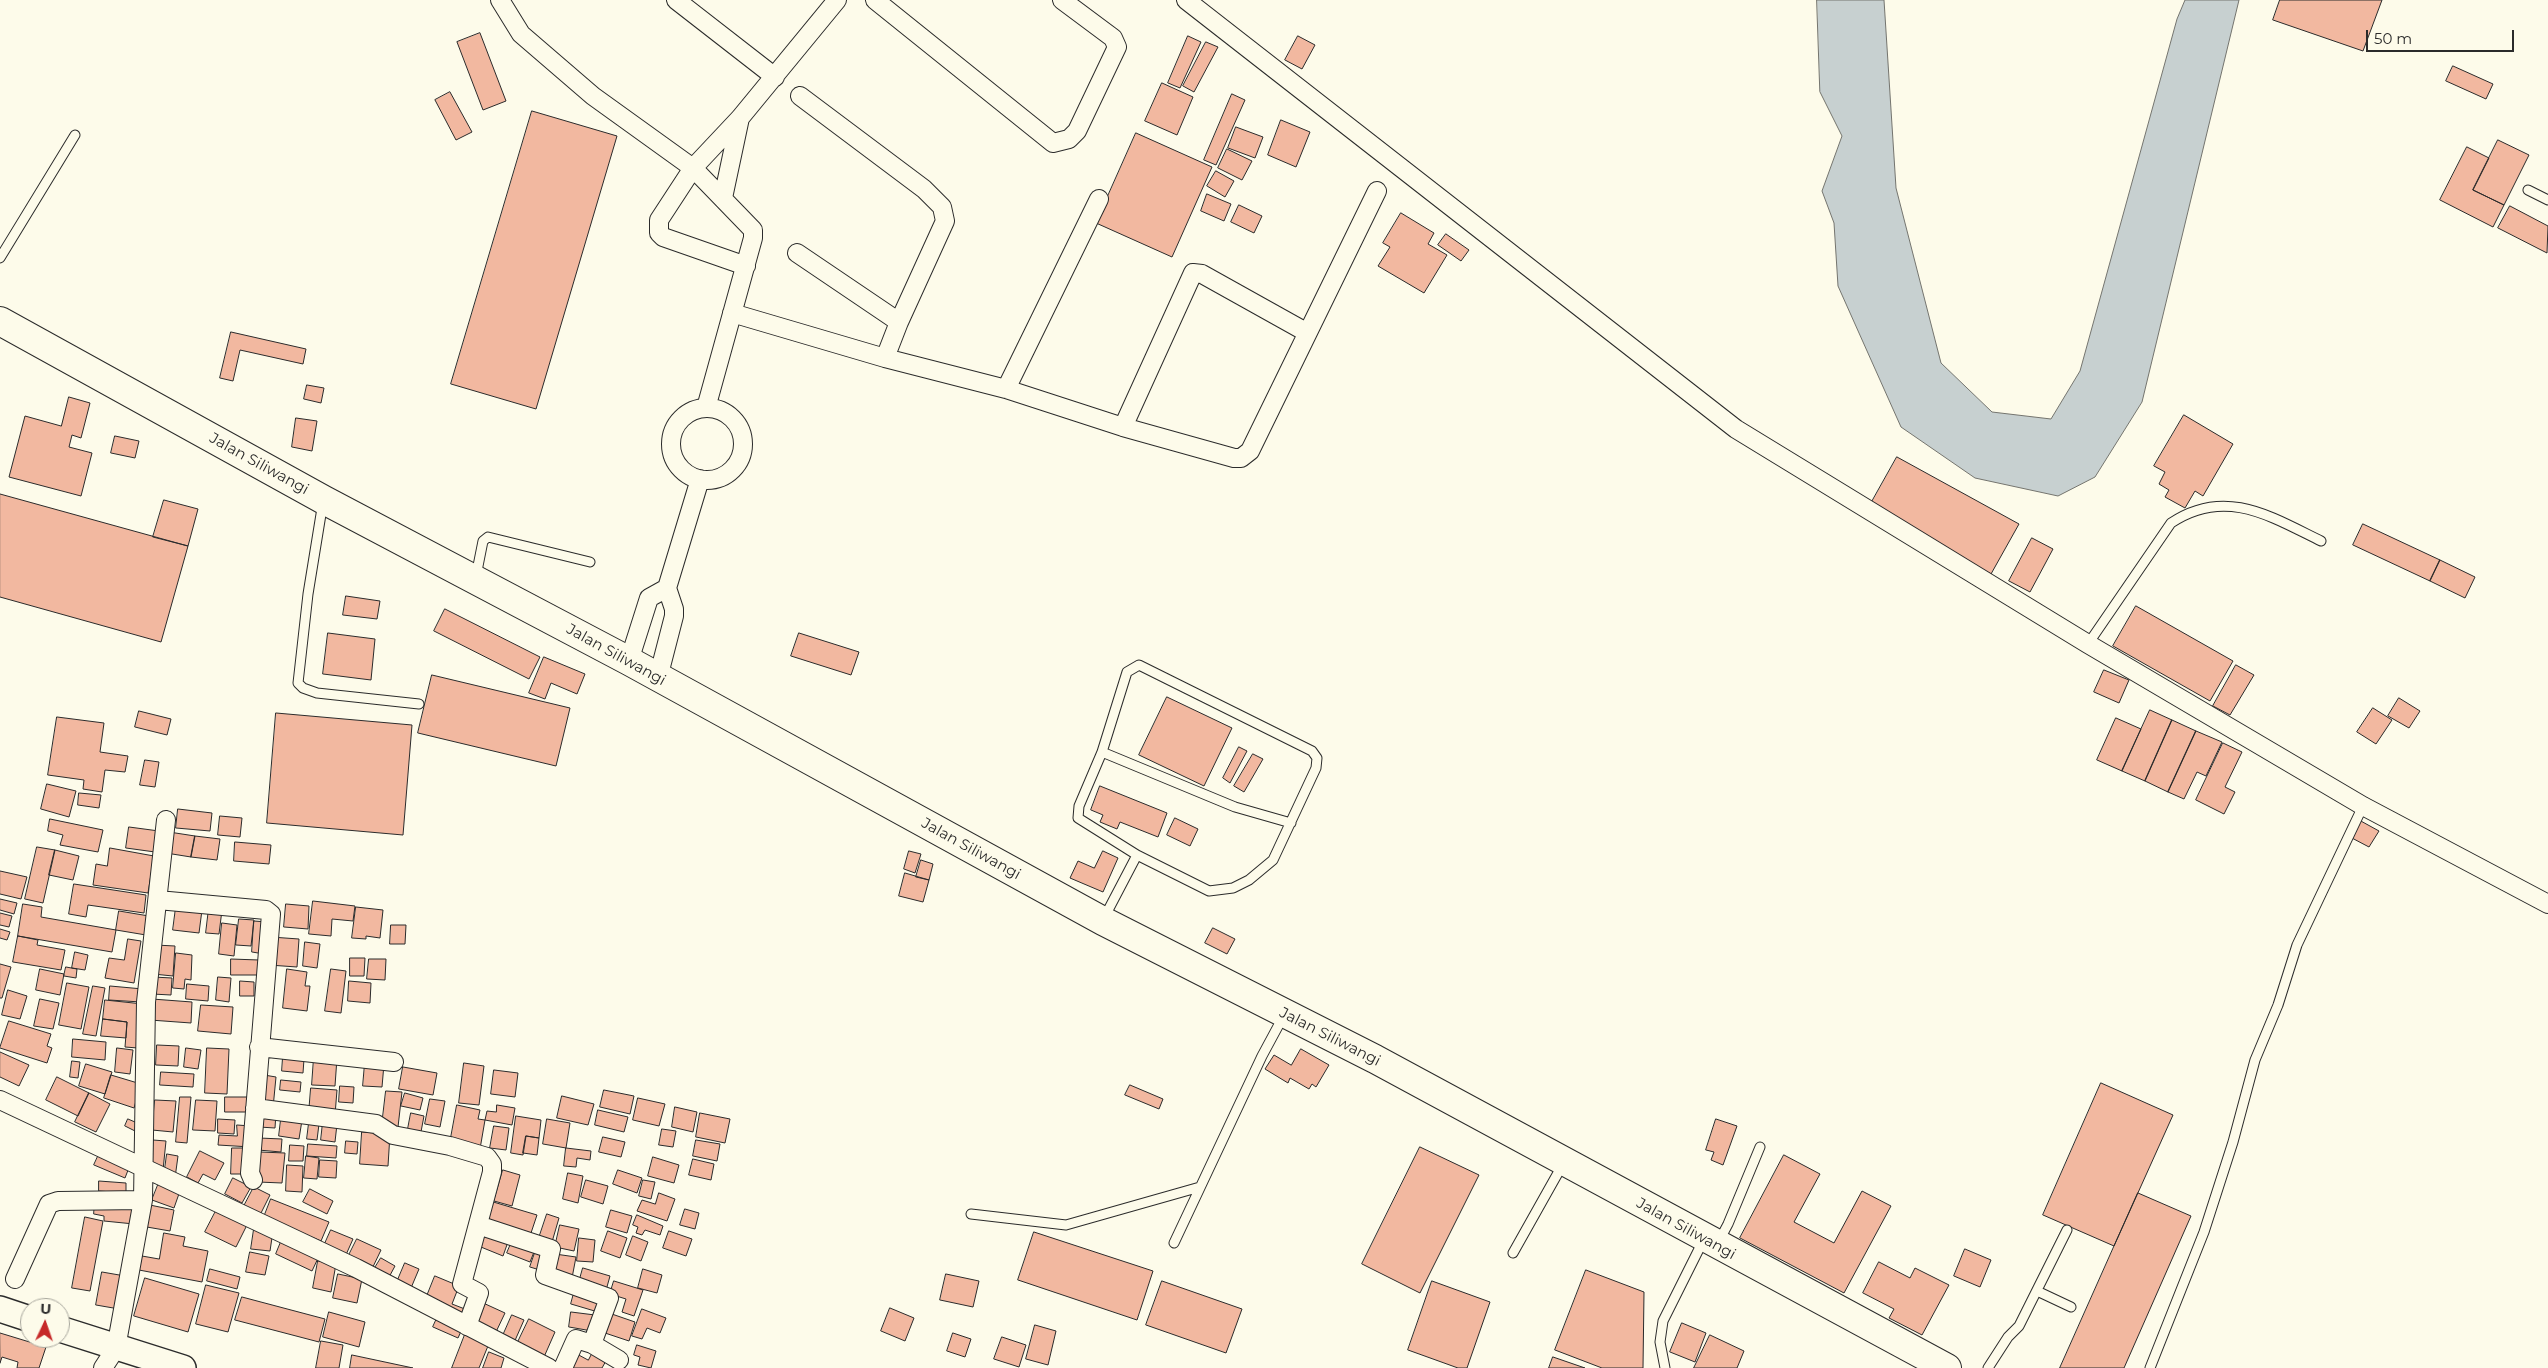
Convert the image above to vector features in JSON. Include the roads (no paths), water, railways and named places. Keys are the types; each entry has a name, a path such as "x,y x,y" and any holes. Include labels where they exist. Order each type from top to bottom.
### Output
{"main road":[{"name":"Jalan Siliwangi","path":"0,321 324,500 629,661 1103,921 1375,1059 1710,1242 1947,1368"},
{"path":"0,1309 20,1316"},
{"path":"70,1335 109,1358 183,1368"}],"street":[{"path":"500,0 522,34 594,96 693,168 753,230 753,238 746,266 706,408"},
{"path":"676,0 775,76"},
{"path":"746,266 663,237 659,233 659,220 693,168 740,118 837,0"},
{"path":"878,1 1053,143 1069,139 1077,131 1117,47 1113,38 1062,0"},
{"path":"1186,0 1736,429 2088,644 2362,806 2548,904"},
{"path":"800,96 924,190 942,207 945,221 941,233 899,322 885,358"},
{"path":"723,198 740,118"},
{"path":"732,313 885,358 1006,390 1123,427 1234,458 1241,458 1250,451 1376,190"},
{"path":"1006,390 1099,199"},
{"path":"797,254 899,322"},
{"path":"1123,427 1193,273 1202,274 1306,332"},
{"path":"706,408 722,411 735,421 742,435 743,451 730,472 716,479 700,479 692,477 679,467 671,445 674,429 678,422 690,412 706,408"},
{"path":"658,678 674,616 674,609 667,588 700,479"},
{"path":"629,661 649,598 667,588"},
{"path":"109,1358 143,1200 146,1002 166,820"},
{"path":"158,900 266,910 271,914 259,1047 250,1173 252,1180"},
{"path":"259,1047 394,1062"},
{"path":"0,1100 356,1268 549,1368"},
{"path":"255,1108 376,1124 394,1135 450,1146 487,1156 492,1164 492,1172 462,1284 479,1293 466,1326"},
{"path":"15,1279 49,1204 58,1201 143,1200"},
{"path":"478,1225 551,1249 545,1275 609,1298 592,1344"},
{"path":"563,1368 576,1339 592,1344 620,1360"}],"lane":[{"path":"0,258 75,135"},
{"path":"2528,190 2548,200"},
{"path":"324,500 308,594 298,682 303,688 317,693 419,704"},
{"path":"2088,644 2171,523 2187,512 2208,507 2242,506 2279,520 2321,541"},
{"path":"476,579 484,541 488,537 590,562"},
{"path":"1140,665 1312,751 1317,758 1316,768 1273,860 1249,880 1233,888 1209,891 1137,855 1078,818 1079,806 1102,752 1127,672 1140,665"},
{"path":"1102,752 1235,807 1291,823"},
{"path":"2150,1368 2204,1232 2233,1142 2255,1060 2278,1005 2297,945 2362,806"},
{"path":"1103,921 1137,855"},
{"path":"1174,1243 1262,1056 1285,1014"},
{"path":"1665,1368 1660,1342 1663,1321 1710,1242 1728,1224 1760,1147"},
{"path":"1513,1254 1564,1162"},
{"path":"971,1214 1066,1225 1200,1187"},
{"path":"1988,1368 2008,1337 2019,1326 2067,1230"},
{"path":"2037,1291 2071,1307"}]}
